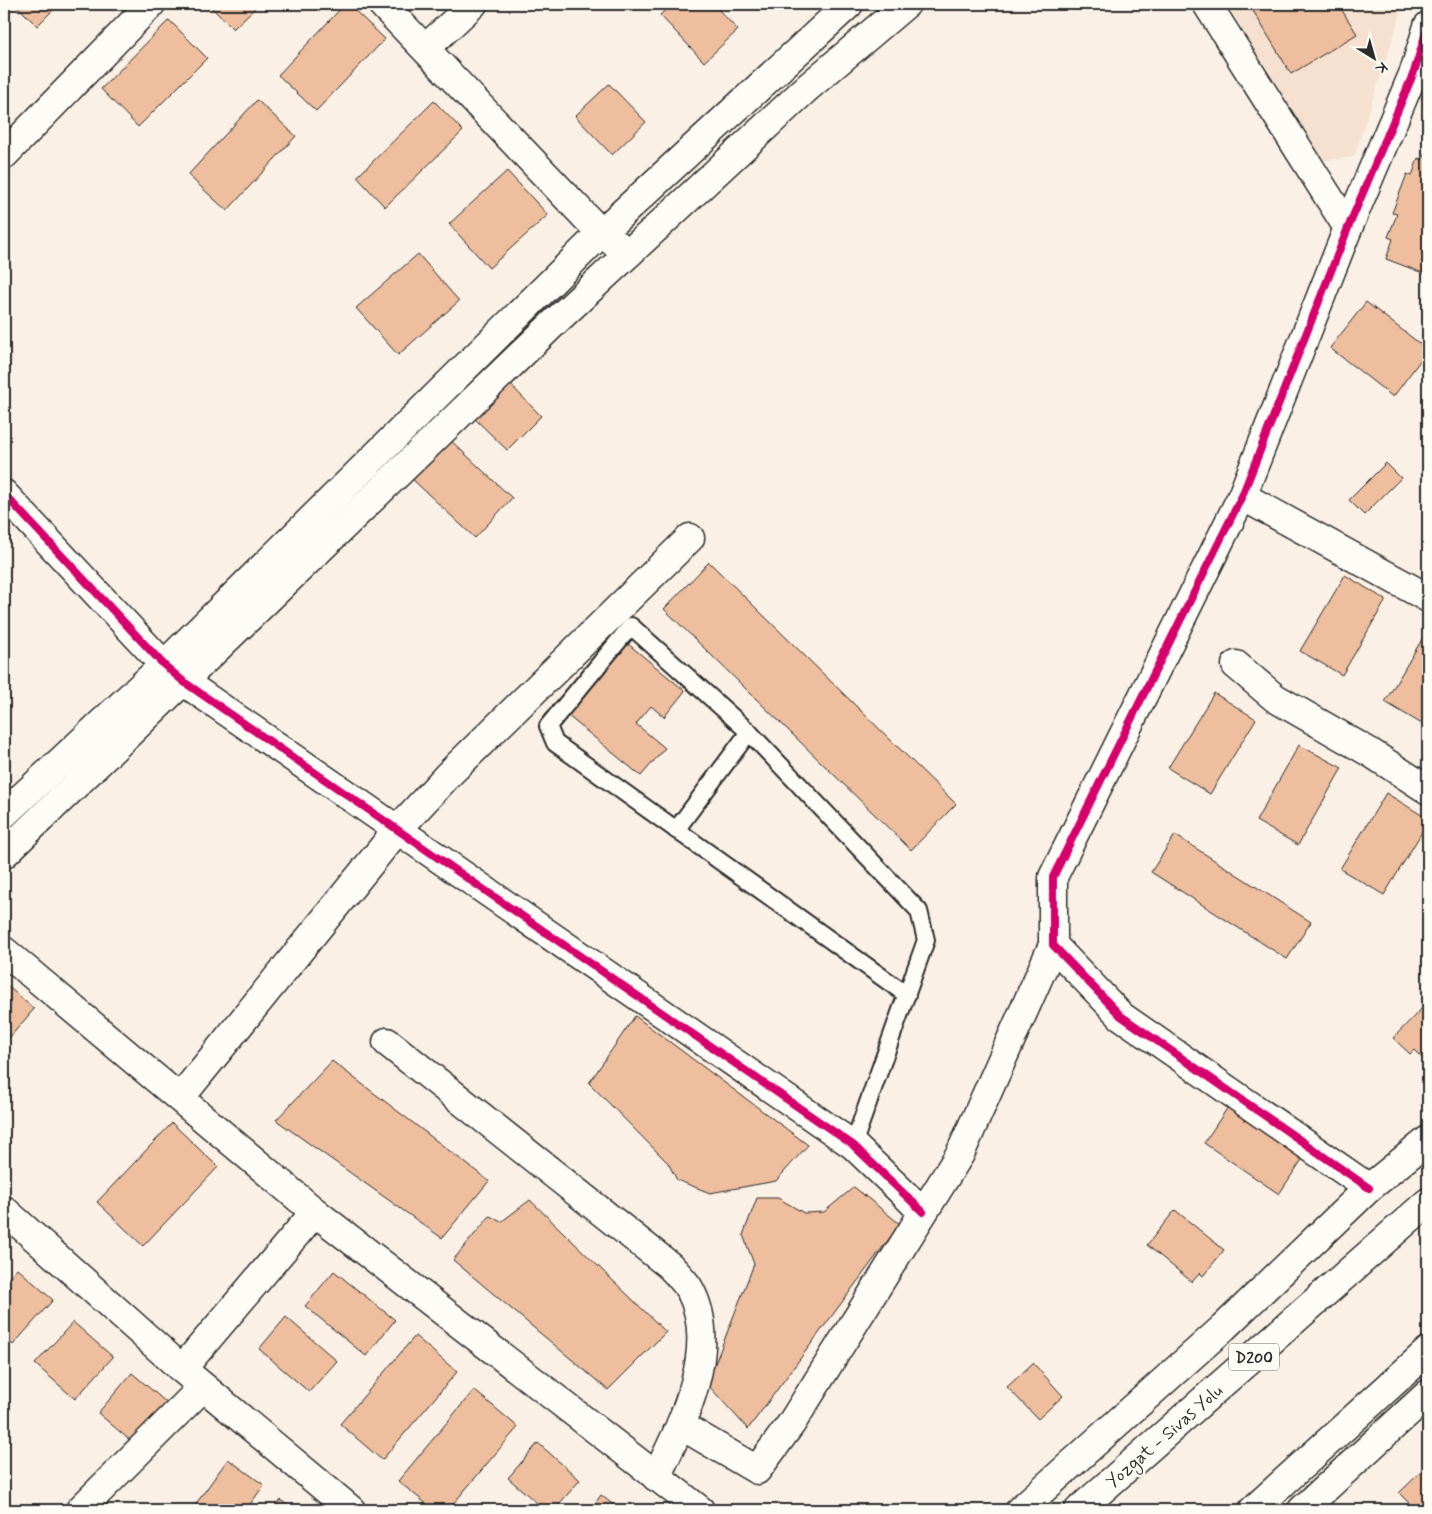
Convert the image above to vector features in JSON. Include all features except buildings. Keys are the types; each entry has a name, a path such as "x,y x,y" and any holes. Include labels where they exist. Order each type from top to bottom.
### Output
{"main road":[{"path":"4,155 151,4"},
{"path":"382,4 601,233 629,253"},
{"path":"426,48 473,4"},
{"path":"4,854 558,319 807,88 906,4"},
{"path":"1207,4 1348,228"},
{"path":"4,814 164,664 601,233 838,7"},
{"path":"682,1426 757,1470 791,1424 960,1154 1053,945 1052,877 1242,496 1348,228 1421,76 1428,26"},
{"path":"4,494 164,664 184,682 853,1145 923,1212"},
{"path":"1242,496 1428,598"},
{"path":"180,1098 398,829 448,775 690,538"},
{"path":"1236,665 1276,698 1371,753 1428,790"},
{"path":"1053,945 1121,1016 1369,1188"},
{"path":"4,951 316,1212 700,1510"},
{"path":"387,1042 670,1266 690,1290 701,1320 701,1357 682,1426 656,1477"},
{"path":"1020,1510 1223,1328 1369,1188 1428,1140"},
{"name":"Yozgat - Sivas Yolu","path":"1080,1510 1428,1202"},
{"path":"4,1210 182,1369 351,1510"},
{"path":"182,1369 316,1212"},
{"path":"1254,1510 1428,1352"},
{"path":"80,1510 203,1387"},
{"path":"1302,1510 1428,1394"}],"lane":[{"path":"853,1145 907,995 926,940 919,911 749,732 631,626 548,726 555,743 907,995"},
{"path":"676,830 749,732"}],"shaded area":[{"path":"1227,4 1404,4 1354,157 1320,161"}],"cycle path":[{"path":"1369,1188 1121,1016 1053,945 1053,877 1242,496 1348,228 1414,72 1428,26"},
{"path":"4,494 164,665 184,682 853,1145 923,1212"}]}
